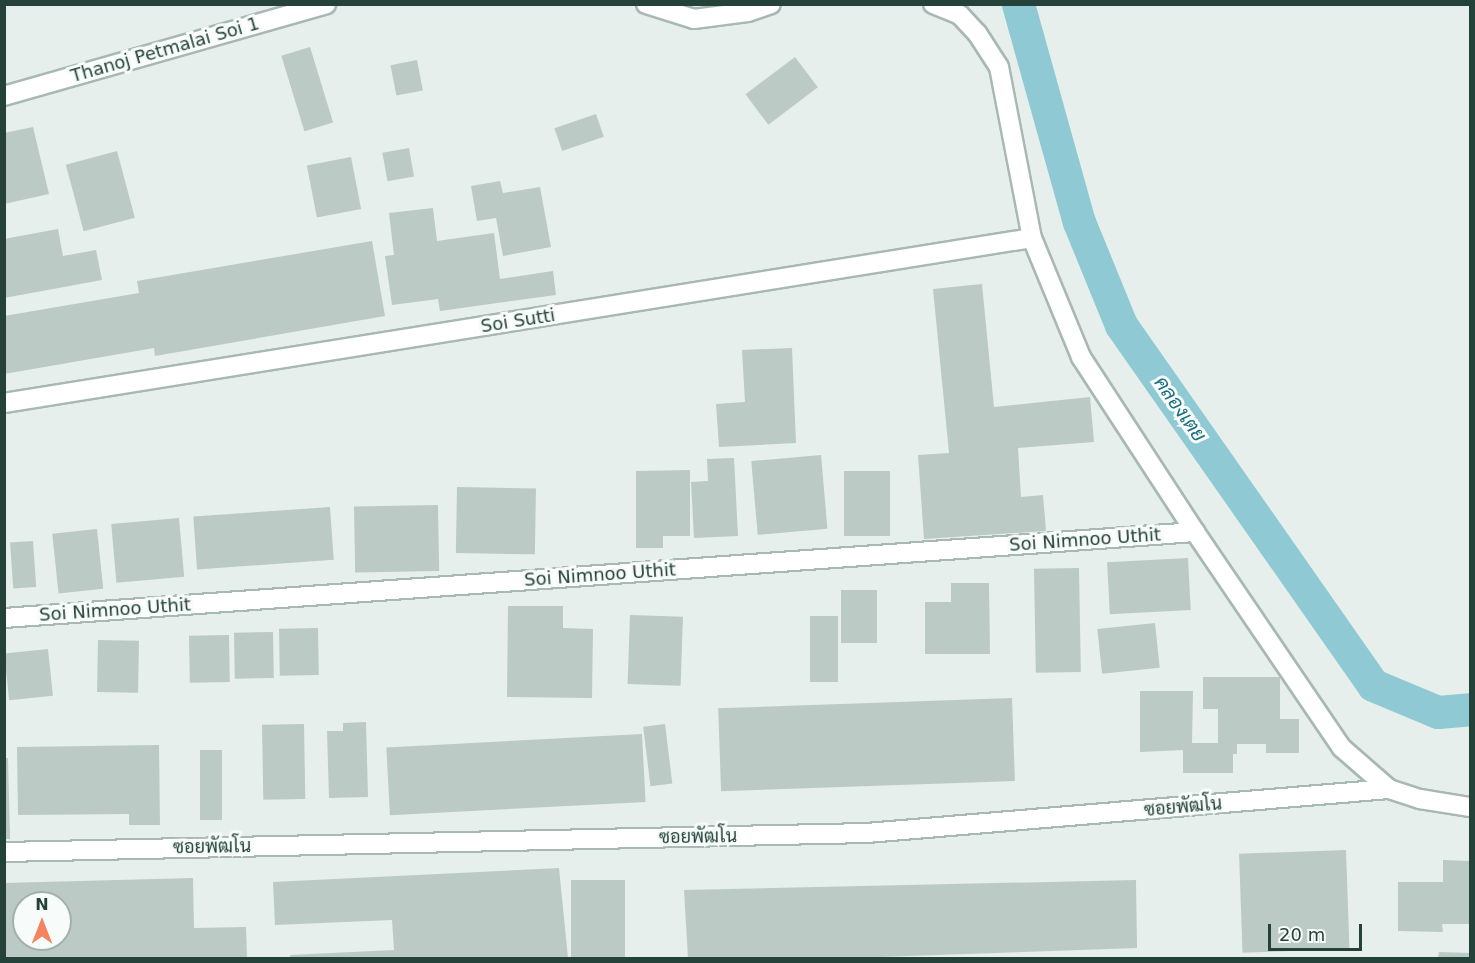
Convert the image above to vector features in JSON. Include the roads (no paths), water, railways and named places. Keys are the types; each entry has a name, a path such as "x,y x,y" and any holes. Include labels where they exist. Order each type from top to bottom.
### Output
{"street":[{"name":"Thanoj Petmalai Soi 1","path":"4,96 326,4"},
{"path":"646,4 694,19 748,12 771,4"},
{"path":"933,4 960,15 977,33 999,67 1032,238 1081,357 1195,531 1342,748 1389,789 1420,800 1470,807"},
{"name":"Soi Sutti","path":"4,403 1032,238"},
{"name":"Soi Nimnoo Uthit","path":"4,618 1195,531"},
{"name":"ซอยพัฒโน","path":"4,852 867,833 1389,789"}],"waterway":[{"name":"คลองเตย","path":"1018,4 1079,222 1121,325 1373,685 1438,712 1470,709"}]}
